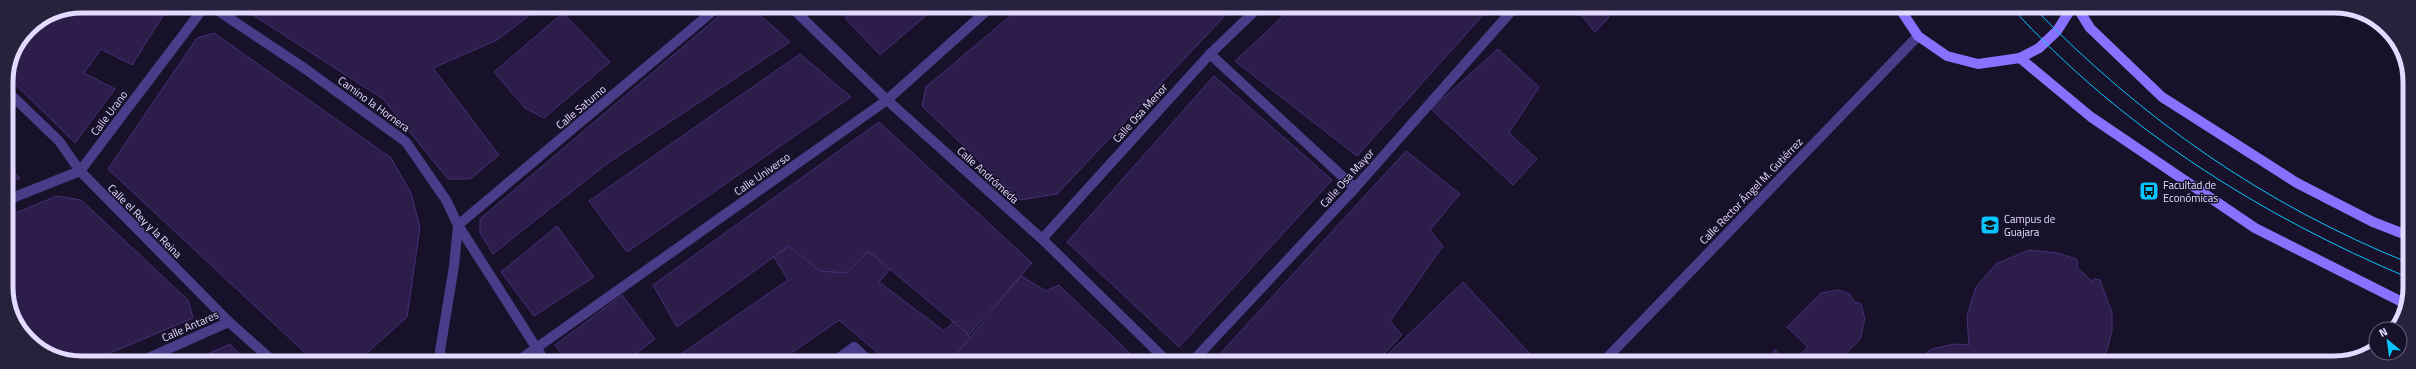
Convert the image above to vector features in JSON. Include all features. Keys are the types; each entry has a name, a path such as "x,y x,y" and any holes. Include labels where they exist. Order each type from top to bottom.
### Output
{"street":[{"name":"Calle Urano","path":"80,171 200,13"},
{"name":"Camino la Hornera","path":"222,13 304,68 406,142 446,200 458,225 541,356"},
{"name":"Calle Saturno","path":"458,225 711,13"},
{"name":"Calle Andrómeda","path":"797,13 887,100 1042,239 1162,356"},
{"name":"Calle Universo","path":"536,349 887,100 984,13"},
{"name":"Calle Osa Menor","path":"1042,239 1210,54 1253,13"},
{"name":"Calle Osa Mayor","path":"1198,356 1355,188 1510,13"},
{"path":"1903,13 1918,36 1947,56 1978,64 2020,58 2039,48 2057,30 2068,13"},
{"path":"2081,13 2090,28 2162,97 2297,183 2373,222 2403,234"},
{"name":"Calle Rector Ángel M. Gutiérrez","path":"1609,356 1918,36"},
{"path":"1210,54 1355,188"},
{"path":"2020,58 2091,117 2255,228 2401,301"},
{"name":"Calle el Rey y la Reina","path":"13,97 59,142 80,171 229,322 267,356"},
{"path":"13,198 80,171"},
{"path":"441,356 440,351 454,266 458,225"},
{"name":"Calle Antares","path":"152,356 229,322"},
{"path":"842,356 854,348 863,356"},
{"path":"525,356 536,349"}],"building":[{"path":"165,13 132,65 101,49 84,73 115,89 75,143 13,82 14,68 18,55 25,43 33,33 43,25 55,18 68,14"},
{"path":"250,13 533,13 497,40 433,68 499,155 470,179 448,179 383,99"},
{"path":"563,13 610,62 544,118 525,108 494,72"},
{"path":"723,13 758,13 790,42 605,165 493,254 480,233 480,219"},
{"path":"850,13 929,13 880,55 845,18"},
{"path":"1014,13 1227,13 1057,194 1020,200 922,106 926,87"},
{"path":"1286,13 1485,13 1357,156 1235,61"},
{"path":"1580,13 1606,13 1609,17 1595,32"},
{"path":"214,33 391,158 411,193 420,228 407,317 364,356 309,356 108,169 197,38"},
{"path":"1498,49 1539,87 1509,133 1537,159 1513,185 1431,109"},
{"path":"800,54 851,97 627,252 589,201"},
{"path":"1214,76 1332,180 1179,347 1067,242"},
{"path":"879,122 1032,263 969,335 868,251 846,273 815,271 789,246 677,327 653,285"},
{"path":"1406,151 1460,194 1430,230 1443,246 1390,321 1402,335 1382,356 1218,356"},
{"path":"13,172 20,178 13,181"},
{"path":"57,196 81,200 188,300 193,318 103,356 64,354 51,349 36,339 27,329 18,314 14,301 13,214"},
{"path":"557,226 594,277 534,316 501,272"},
{"path":"789,246 820,271 846,273 868,251 890,269 879,282 944,331 954,321 971,338 956,356 882,356 839,320 787,356 678,356 788,280 774,257"},
{"path":"2029,250 2058,253 2076,259 2078,263 2077,268 2092,281 2095,279 2100,280 2112,313 2112,331 2104,356 1922,356 1932,349 1954,344 1969,345 1967,316 1976,287 1996,264"},
{"path":"1021,276 1046,291 1059,285 1133,356 955,356"},
{"path":"1463,282 1532,356 1386,356"},
{"path":"1839,290 1849,294 1855,302 1861,304 1865,319 1860,339 1844,356 1798,356 1808,347 1787,327 1821,293"},
{"path":"622,295 655,339 633,356 563,356 555,345"},
{"path":"230,344 241,356 203,356"},
{"path":"1775,350 1781,356 1770,356"}],"tram line":[{"path":"2017,13 2054,51 2098,92 2195,164 2246,196 2299,226 2353,253 2403,275"},
{"path":"2039,13 2075,48 2118,86 2162,122 2208,155 2255,186 2304,214 2355,240 2403,260"}],"place":[{"name":"Facultad de Económicas","path":"2149,191"},
{"name":"Campus de Guajara","path":"1990,225"}]}
